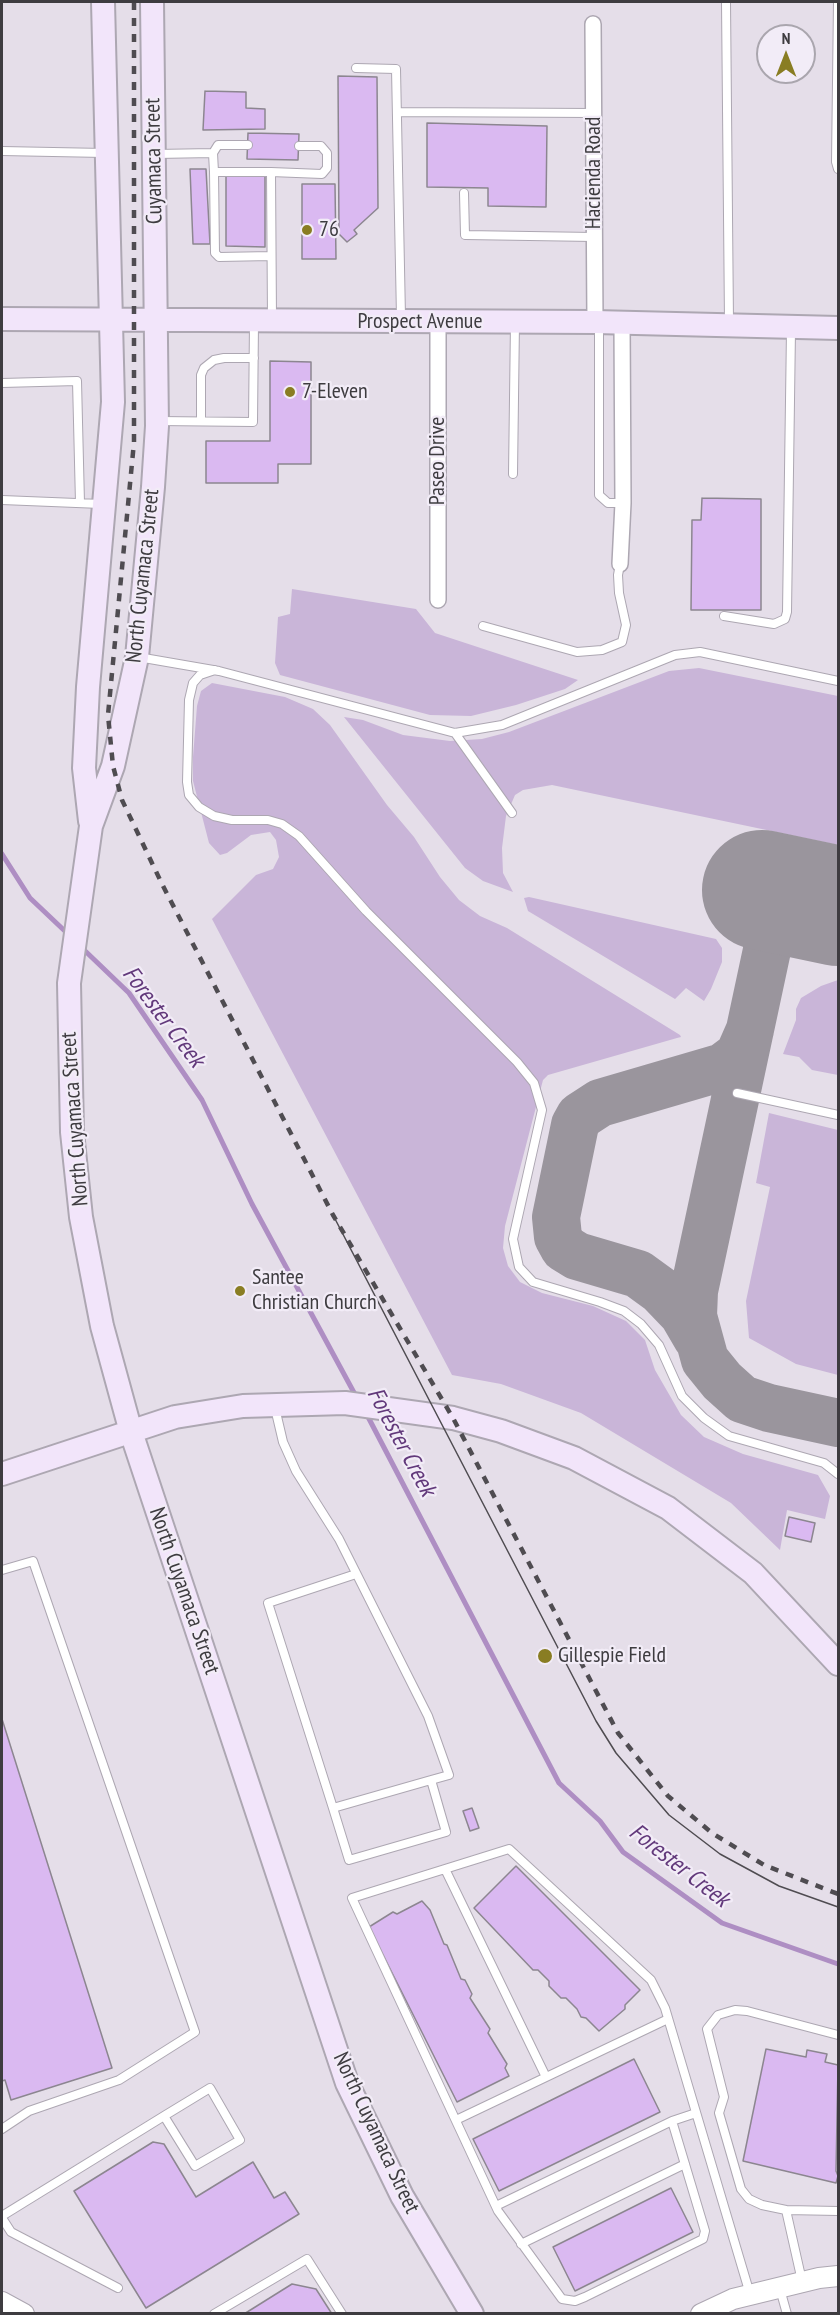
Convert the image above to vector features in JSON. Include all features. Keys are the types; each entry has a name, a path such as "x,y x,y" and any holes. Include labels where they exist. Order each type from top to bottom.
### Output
{"main road":[{"name":"Cuyamaca Street","path":"103,2 112,320"},
{"name":"Cuyamaca Street","path":"152,2 156,320"},
{"name":"Prospect Avenue","path":"2,319 597,322 838,328"},
{"name":"North Cuyamaca Street","path":"91,826 84,768 88,687 113,402 112,320"},
{"name":"North Cuyamaca Street","path":"156,320 156,421 150,538 137,657 113,766 91,826 69,982 72,1132 81,1217 102,1326 131,1432 347,2083 402,2196 472,2313"},
{"path":"2,1474 175,1417 274,1403 313,1402 421,1412 478,1424 532,1441 618,1479 668,1508 731,1554 753,1574 838,1664"}],"street":[{"name":"Hacienda Road","path":"593,24 594,237 597,322"},
{"name":"Paseo Drive","path":"438,322 438,600"},
{"path":"620,564 623,503 622,323"},
{"path":"701,2313 733,2299 802,2282 838,2276"},
{"path":"2,2302 24,2313"}],"lane":[{"path":"726,2 729,326"},
{"path":"838,2 836,162 838,169"},
{"path":"356,68 396,69 401,322"},
{"path":"397,112 594,113"},
{"path":"248,145 218,145 213,153 215,253 219,257 271,256"},
{"path":"214,172 322,174 327,168 327,153 321,146 299,146"},
{"path":"2,152 108,153"},
{"path":"154,154 213,153"},
{"path":"156,421 253,422 254,358 263,321 271,256 268,199 271,172"},
{"path":"464,193 465,235 594,237"},
{"path":"215,198 226,198"},
{"path":"215,229 226,230"},
{"path":"513,474 515,322"},
{"path":"597,322 599,495 608,503 623,503"},
{"path":"724,616 774,624 785,619 787,612 792,327"},
{"path":"201,421 201,375 204,368 214,360 224,358 254,358"},
{"path":"2,382 77,381 80,503"},
{"path":"2,500 105,504"},
{"path":"483,626 578,652 602,650 622,642 626,625 619,593 620,564"},
{"path":"137,657 215,670 455,733 502,725 675,655 700,652 838,681"},
{"path":"215,670 200,675 193,683 189,700 187,782 189,795 199,807 214,816 231,820 268,820 282,824 298,836 366,911 517,1062 534,1083 542,1110 513,1239 519,1267 533,1282 624,1311 641,1324 659,1346 682,1395 704,1418 729,1436 824,1463 838,1474"},
{"path":"455,733 512,813"},
{"path":"737,1093 838,1115"},
{"path":"274,1403 283,1442 296,1471 339,1539 431,1720 449,1775 333,1808"},
{"path":"2,1570 33,1561 195,2032 119,2080 29,2110 2,2129"},
{"path":"356,1574 267,1603 350,1860 446,1832 431,1780"},
{"path":"672,2121 705,2231 703,2239 585,2297 575,2301 562,2299 496,2206 352,1899 509,1849 651,1980 668,2019 750,2295"},
{"path":"445,1869 545,2075"},
{"path":"838,2035 747,2011 735,2010 718,2015 707,2029 724,2097 719,2113 741,2188 749,2199 762,2205 786,2210 838,2211"},
{"path":"456,2120 545,2075 668,2019"},
{"path":"118,2288 11,2232 2,2217 164,2116 210,2088 240,2140 195,2166 164,2116"},
{"path":"496,2206 672,2121 696,2113"},
{"path":"521,2244 685,2164"},
{"path":"786,2210 802,2282"},
{"path":"214,2313 307,2259 342,2313"},
{"path":"780,2288 787,2313"}],"shaded area":[{"path":"292,589 416,609 435,633 578,680 565,689 516,705 471,716 430,715 280,675 275,663 278,617 290,614"},
{"path":"699,668 838,696 838,845 552,785 523,790 515,795 506,816 502,848 503,873 513,892 483,881 465,868 344,717 363,720 403,735 450,741 482,739 509,732 669,671"},
{"path":"212,683 285,697 313,709 330,725 459,900 480,916 507,928 680,1035 681,1037 548,1075 543,1080 505,1226 503,1248 508,1266 520,1282 542,1293 593,1306 626,1321 645,1340 655,1370 681,1415 704,1437 743,1454 818,1475 830,1496 825,1519 787,1510 780,1550 731,1503 581,1413 501,1384 452,1375 212,919 256,875 273,869 279,857 276,840 270,832 251,835 227,853 220,855 209,843 193,781 193,757 197,706 201,691"},
{"path":"529,897 716,939 722,948 722,962 711,989 704,1001 686,988 675,999 528,911 524,898"},
{"path":"838,980 838,1075 812,1070 799,1057 783,1054 796,1020 796,1009 801,998 821,986"},
{"path":"769,1113 838,1130 838,1375 796,1364 749,1338 746,1301 770,1187 756,1183"}],"building":[{"path":"338,76 377,77 378,208 354,230 357,234 347,242 339,234"},
{"path":"205,91 246,92 246,108 265,109 265,129 203,130"},
{"path":"427,123 547,126 546,207 488,206 488,188 427,187"},
{"path":"248,133 299,134 298,160 247,159"},
{"path":"190,169 206,169 210,244 193,244"},
{"path":"226,174 265,174 265,247 226,246"},
{"path":"302,184 335,184 336,259 302,259"},
{"path":"270,361 311,362 311,464 278,464 278,483 206,483 206,441 270,441"},
{"path":"702,498 761,499 761,610 691,610 692,520 701,520"},
{"path":"789,1517 815,1523 811,1542 785,1536"},
{"path":"2,1719 112,2068 11,2100 5,2080 2,2081"},
{"path":"472,1808 479,1828 470,1831 463,1811"},
{"path":"516,1866 640,1990 625,2005 625,2009 599,2031 586,2018 581,2017 577,2009 566,1998 561,1998 549,1986 549,1981 538,1970 533,1970 474,1908"},
{"path":"422,1901 430,1910 461,1979 465,1980 472,1994 470,1998 490,2029 488,2033 507,2064 505,2068 509,2076 457,2102 369,1927 393,1912 397,1914"},
{"path":"766,2049 806,2057 807,2050 827,2054 825,2062 838,2065 836,2171 838,2176 836,2183 743,2161"},
{"path":"634,2059 660,2112 499,2191 473,2139"},
{"path":"153,2142 164,2144 196,2197 253,2162 274,2198 285,2192 299,2214 146,2308 74,2191"},
{"path":"671,2188 693,2232 575,2291 553,2247"},
{"path":"292,2284 316,2289 332,2314 244,2314"}],"waterway":[{"name":"Forester Creek","path":"2,854 30,898 68,934"},
{"name":"Forester Creek","path":"81,947 129,993 202,1100 252,1204 358,1400"},
{"name":"Forester Creek","path":"366,1413 559,1783 600,1821 623,1852 722,1923 838,1964"}],"taxiway":[{"path":"779,894 694,1291 693,1316 705,1360 722,1381 742,1399 769,1408 838,1423"},
{"path":"697,1338 683,1314 660,1290 638,1274 577,1256 564,1248 558,1237 556,1217 575,1125 580,1116 600,1103 723,1067 739,1055 750,1030"}],"runway":[{"path":"762,890 838,906"}],"tram line":[{"path":"333,1215 596,1721 616,1753 669,1815 720,1854 779,1886 838,1907"}],"railway":[{"path":"134,2 134,442 108,715 113,766 122,800 162,884 333,1215 453,1418 618,1733 668,1796 712,1833 764,1865 838,1894"}],"place":[{"name":"76","path":"307,230"},
{"name":"7-Eleven","path":"290,392"},
{"name":"Santee Christian Church","path":"240,1291"},
{"name":"Gillespie Field","path":"545,1656"}]}
